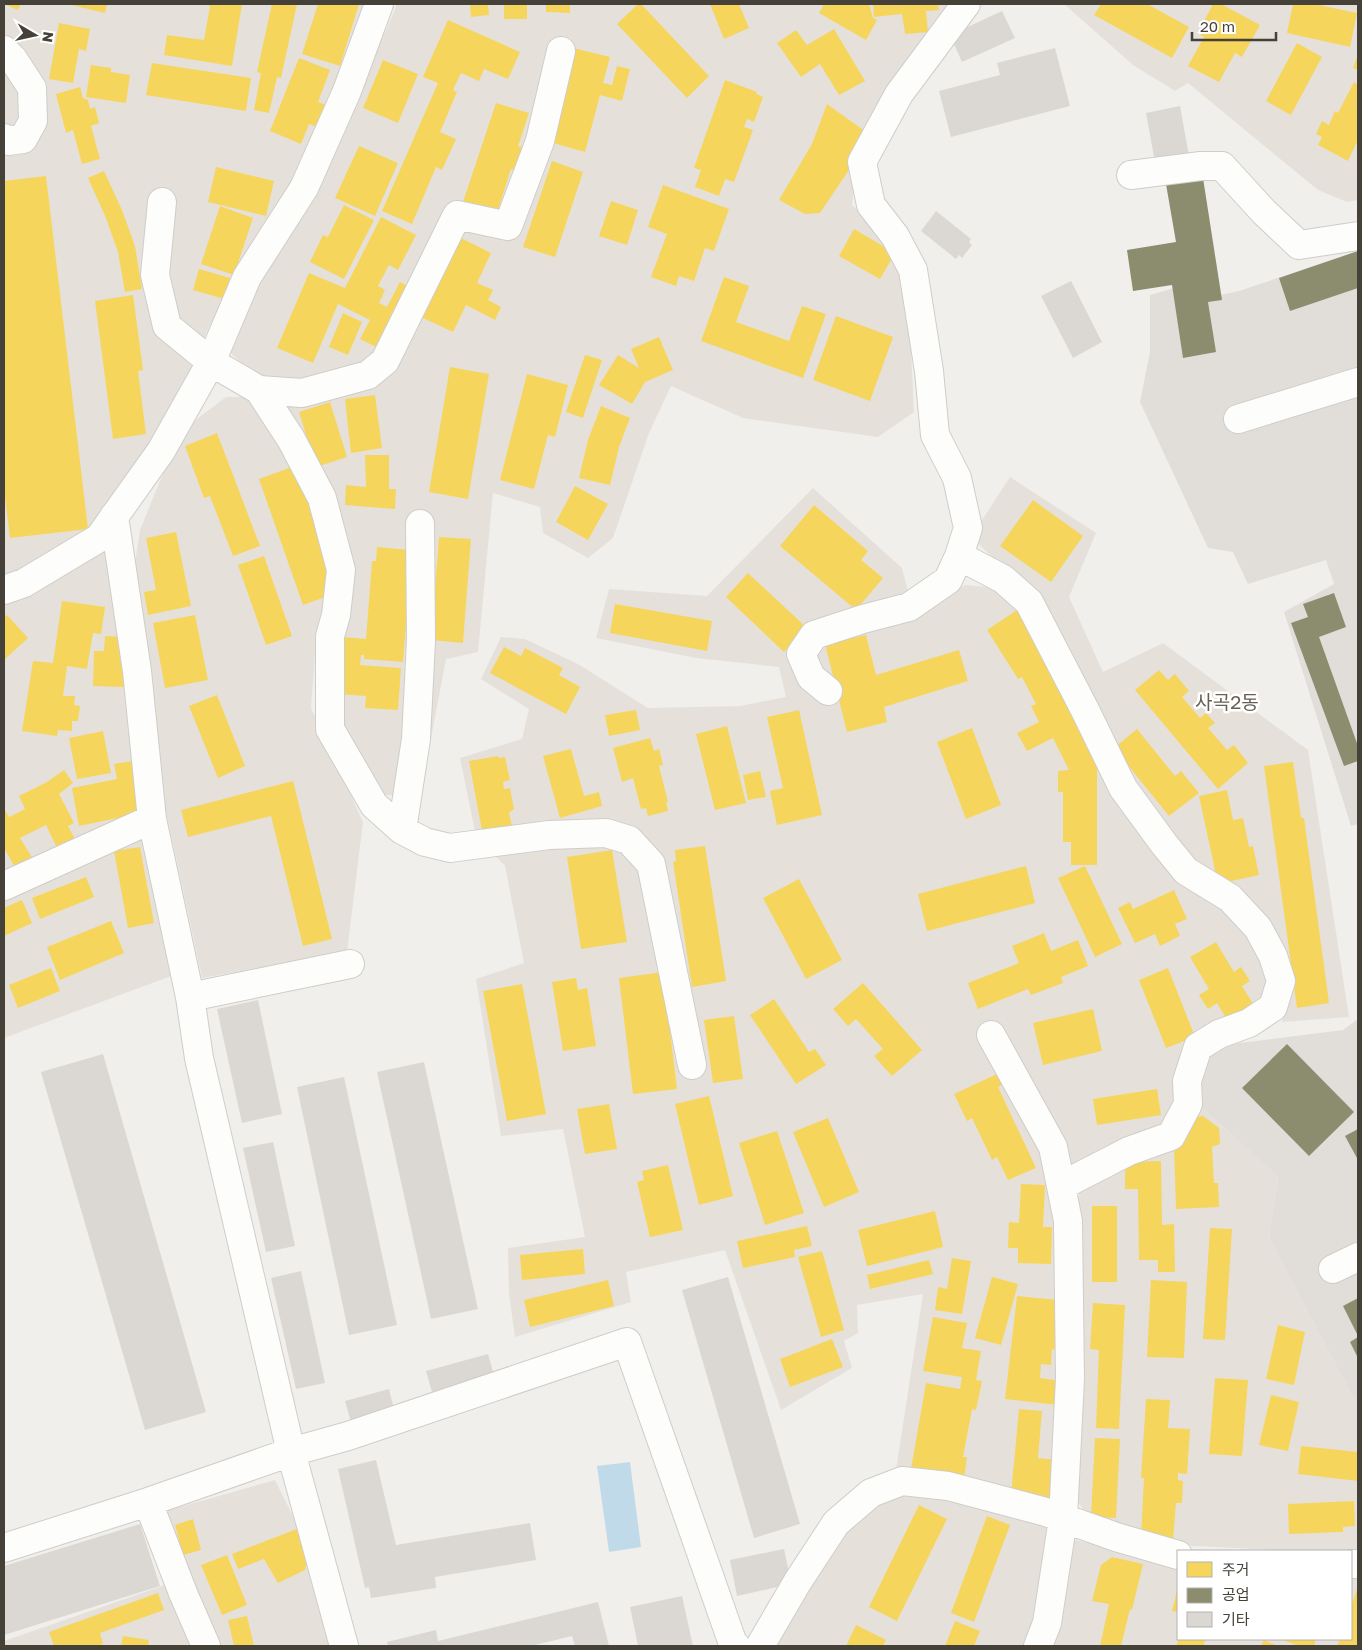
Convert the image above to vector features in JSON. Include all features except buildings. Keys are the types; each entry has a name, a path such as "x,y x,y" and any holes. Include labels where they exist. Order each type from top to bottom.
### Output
{"street":[{"path":"4,590 24,583 98,538 161,451 211,362 246,277 304,188 347,91 379,4"},
{"path":"828,691 811,677 801,654 814,636 863,619 909,607 948,580 959,556 968,528 957,478 935,435 929,370 913,270 895,236 871,205 862,162 899,94 966,4"},
{"path":"4,50 13,59 32,88 33,121 24,139 8,141 4,138"},
{"path":"259,390 302,393 368,375 385,361 457,215 508,226 540,141 561,51"},
{"path":"1131,176 1201,166 1222,166 1264,212 1299,245 1358,236"},
{"path":"162,202 155,275 167,326 211,362 259,390 292,439 322,498 341,570 336,615 330,636 330,729 374,805 402,830 425,842 450,848 549,835 606,833 630,840 651,864 692,1066"},
{"path":"1238,419 1358,382"},
{"path":"114,516 137,671 152,819 190,997 199,1058 291,1452 344,1646"},
{"path":"402,830 416,739 421,641 420,524"},
{"path":"959,556 1003,579 1029,602 1086,710 1124,788 1164,844 1186,870 1230,898 1258,928 1273,956 1281,981 1274,1007 1249,1023 1219,1034 1198,1047 1188,1081 1188,1104 1171,1136 1129,1151 1061,1186"},
{"path":"4,886 152,819"},
{"path":"190,997 350,964"},
{"path":"991,1035 1053,1146 1068,1221 1070,1378 1063,1518 1047,1623 1038,1646"},
{"path":"1333,1269 1358,1257"},
{"path":"4,1548 628,1342 732,1641 736,1646"},
{"path":"760,1646 798,1581 836,1523 871,1493 902,1481 948,1486 1063,1518 1116,1538 1177,1555"},
{"path":"148,1502 183,1593 206,1646"}],"shaded area":[{"path":"4,4 364,4 334,106 234,286 210,325 182,388 138,462 101,517 147,817 4,879"},
{"path":"396,4 957,4 856,164 852,205 886,239 908,285 914,412 878,437 743,418 671,386 649,433 613,538 588,558 543,533 540,507 493,493 478,652 446,659 420,796 384,795 337,722 345,601 345,525 322,482 261,380 229,352 254,292 341,135"},
{"path":"1064,4 1358,4 1358,200 1347,202 1318,190 1188,83 1175,91 1133,65"},
{"path":"1358,251 1358,824 1351,826 1284,612 1334,584 1326,560 1248,584 1233,552 1208,548 1140,402 1150,352 1150,295 1194,282 1197,300 1239,291"},
{"path":"226,397 247,397 294,454 335,563 329,623 315,654 311,708 363,822 347,952 202,978 159,779 133,576 140,530 180,432"},
{"path":"1010,477 1096,533 1069,597 1103,672 1163,643 1308,750 1349,1017 1282,1022 1287,982 1129,782 1041,603 971,537"},
{"path":"813,488 902,568 914,614 965,585 986,587 1021,601 1102,760 1227,902 1275,984 1182,1080 1166,1124 1057,1181 1060,1502 896,1470 923,1294 857,1305 858,1333 844,1341 852,1368 781,1410 725,1250 626,1272 631,1302 515,1337 509,1294 508,1248 585,1237 563,1129 501,1136 476,979 524,963 505,866 476,836 460,758 522,739 529,709 481,679 501,637 525,639 578,664 648,708 740,706 786,697 779,667 696,658 596,638 609,589 707,596"},
{"path":"143,835 174,975 4,1038 4,894"},
{"path":"1358,1019 1358,1407 1269,1238 1278,1177 1196,1102 1199,1069 1215,1046 1343,1030"},
{"path":"1196,1102 1278,1177 1269,1238 1358,1407 1358,1554 1352,1550 1276,1550 1173,1545 1094,1523 1077,1501 1079,1191"},
{"path":"275,1480 311,1552 334,1646 4,1646 4,1641 185,1578 162,1512"},
{"path":"889,1495 943,1497 1015,1514 1079,1541 1177,1561 1177,1640 1352,1640 1352,1574 1358,1574 1358,1646 773,1646 828,1552 860,1520"}],"water":[{"path":"630,1462 641,1547 609,1552 597,1466"}],"district":[{"name":"사곡2동","path":"1227,701"}]}
